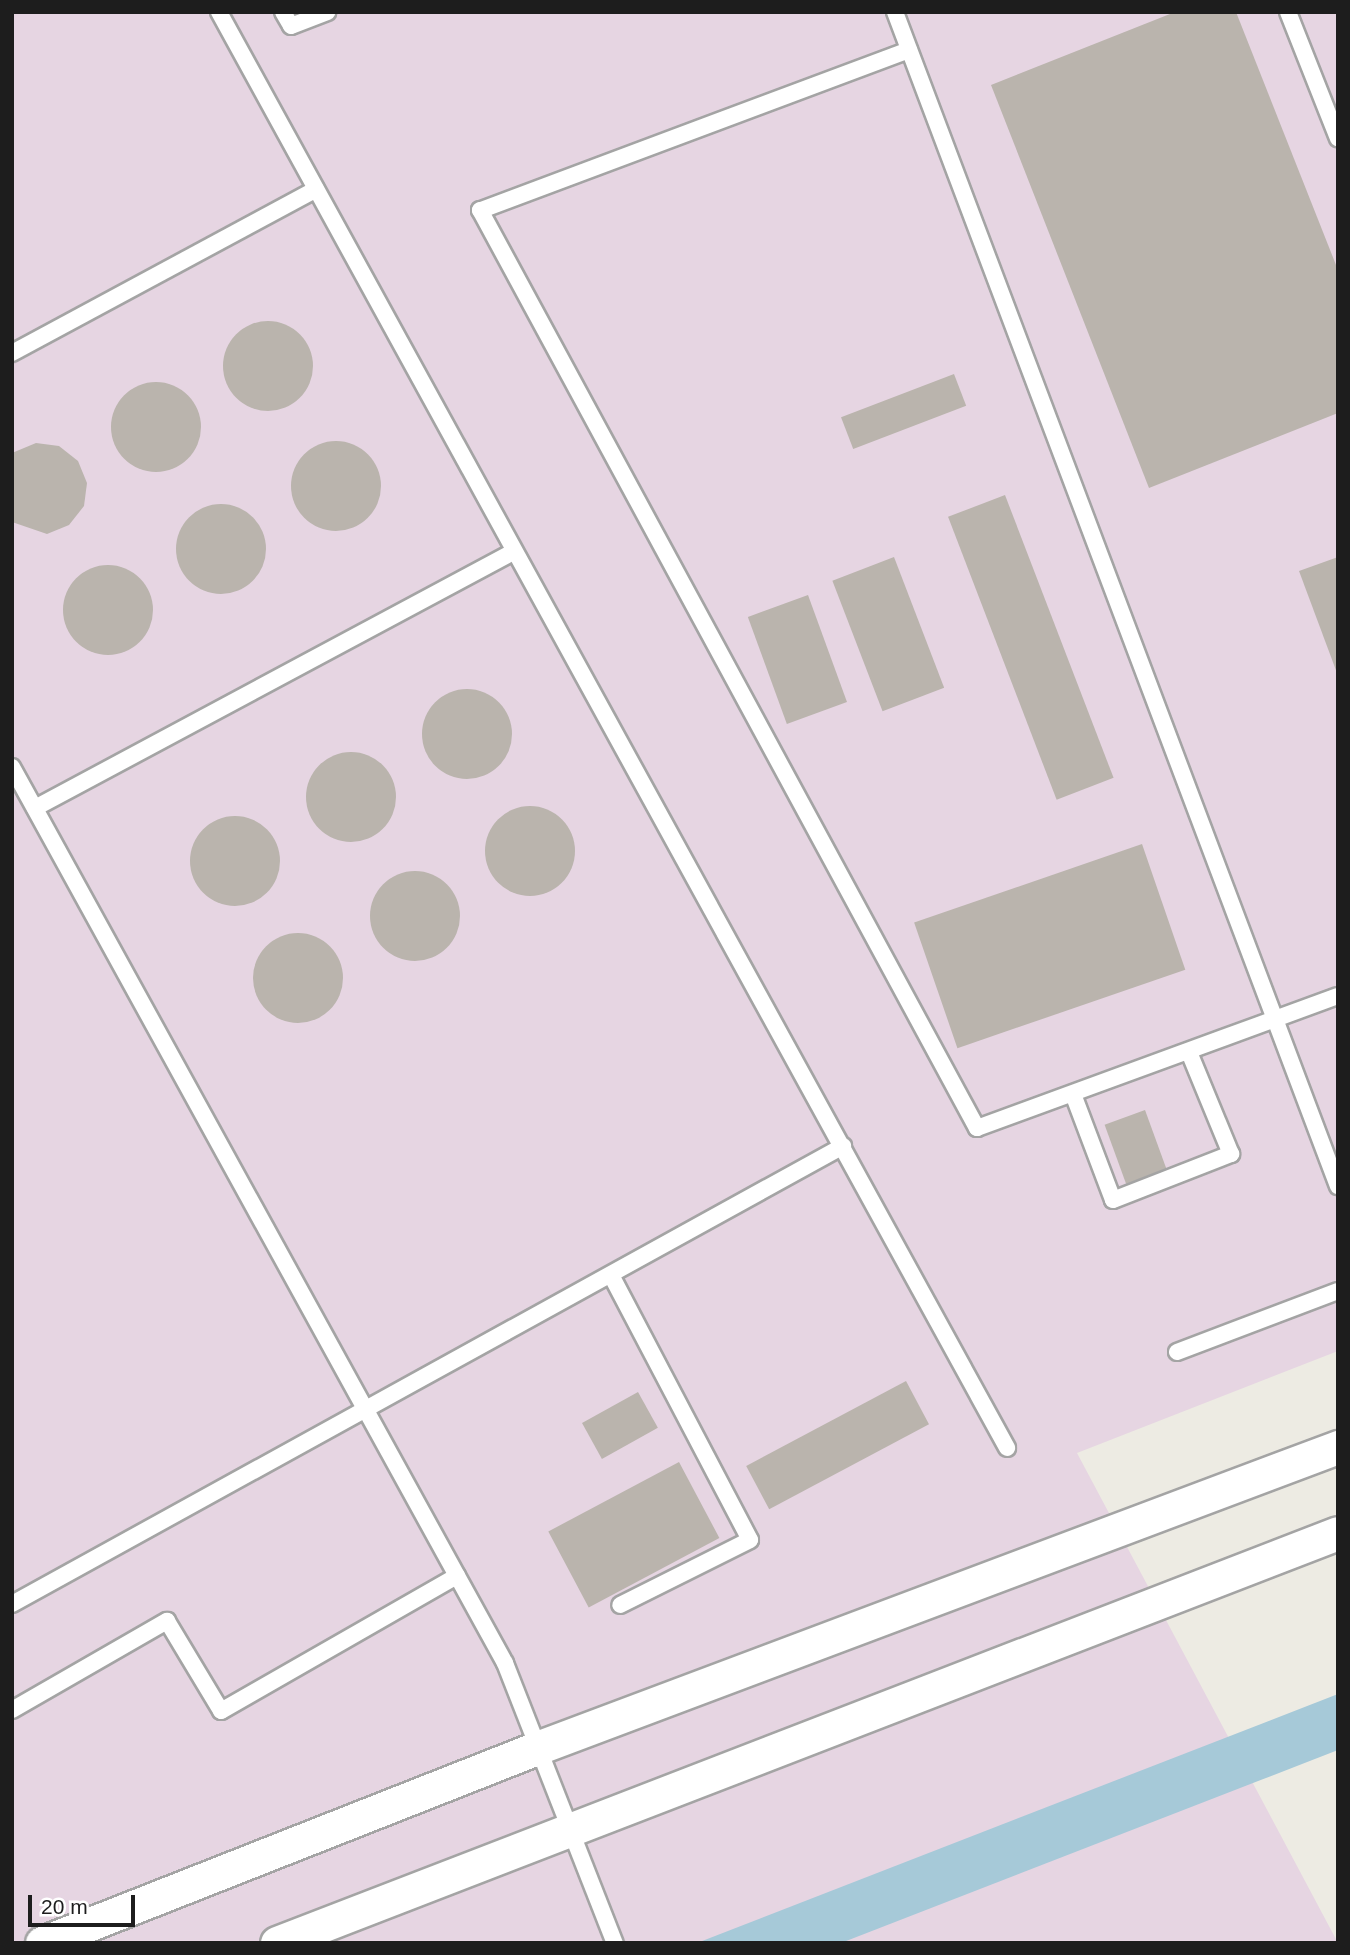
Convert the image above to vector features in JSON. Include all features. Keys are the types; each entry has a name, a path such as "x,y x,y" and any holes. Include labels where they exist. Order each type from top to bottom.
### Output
{"street":[{"path":"42,1943 537,1748 1338,1447"},
{"path":"276,1943 1338,1533"}],"lane":[{"path":"219,12 1007,1448"},
{"path":"284,12 291,26 327,12"},
{"path":"895,12 1338,1186"},
{"path":"1288,12 1338,138"},
{"path":"909,50 480,210 977,1128 1338,996"},
{"path":"12,353 316,189"},
{"path":"35,808 513,552"},
{"path":"12,767 505,1663 612,1939"},
{"path":"1073,1094 1113,1200 1231,1154 1189,1052"},
{"path":"12,1604 843,1146"},
{"path":"611,1275 750,1540 620,1605"},
{"path":"1177,1352 1338,1292"},
{"path":"12,1710 167,1621 221,1712 457,1576"}],"shaded area":[{"path":"12,12 1338,12 1338,1351 1077,1453 1338,1943 12,1943"}],"water":[{"path":"1338,1694 1338,1750 841,1943 697,1943"}],"building":[{"path":"1175,12 1236,12 1338,270 1338,413 1149,488 991,85"},
{"path":"268,321 285,324 300,334 310,349 313,366 310,383 300,398 285,408 268,411 251,408 236,398 226,383 223,366 226,349 236,334 251,324"},
{"path":"954,374 966,406 853,449 841,417"},
{"path":"156,382 173,385 188,395 198,410 201,427 198,444 188,459 173,469 156,472 139,469 124,459 114,444 111,427 114,410 124,395 139,385"},
{"path":"336,441 353,444 368,454 378,469 381,486 378,503 368,518 353,528 336,531 319,528 304,518 294,503 291,486 294,469 304,454 319,444"},
{"path":"36,443 59,446 78,461 87,483 84,506 69,525 47,534 12,522 12,453"},
{"path":"1005,495 1114,778 1057,800 948,517"},
{"path":"221,504 238,507 253,517 263,532 266,549 263,566 253,581 238,591 221,594 204,591 189,581 179,566 176,549 179,532 189,517 204,507"},
{"path":"894,557 944,688 883,711 832,581"},
{"path":"1338,557 1338,673 1337,673 1299,571"},
{"path":"108,565 125,568 140,578 150,593 153,610 150,627 140,642 125,652 108,655 91,652 76,642 66,627 63,610 66,593 76,578 91,568"},
{"path":"808,595 847,702 787,724 748,617"},
{"path":"467,689 484,692 499,702 509,717 512,734 509,751 499,766 484,776 467,779 450,776 435,766 425,751 422,734 425,717 435,702 450,692"},
{"path":"351,752 368,755 383,765 393,780 396,797 393,814 383,829 368,839 351,842 334,839 319,829 309,814 306,797 309,780 319,765 334,755"},
{"path":"530,806 547,809 562,819 572,834 575,851 572,868 562,883 547,893 530,896 513,893 498,883 488,868 485,851 488,834 498,819 513,809"},
{"path":"235,816 252,819 267,829 277,844 280,861 277,878 267,893 252,903 235,906 218,903 203,893 193,878 190,861 193,844 203,829 218,819"},
{"path":"1142,844 1185,970 957,1048 914,922"},
{"path":"415,871 432,874 447,884 457,899 460,916 457,933 447,948 432,958 415,961 398,958 383,948 373,933 370,916 373,899 383,884 398,874"},
{"path":"298,933 315,936 330,946 340,961 343,978 340,995 330,1010 315,1020 298,1023 281,1020 266,1010 256,995 253,978 256,961 266,946 281,936"},
{"path":"1145,1110 1167,1169 1126,1184 1105,1125"},
{"path":"906,1381 929,1424 769,1509 746,1466"},
{"path":"638,1392 658,1428 602,1459 582,1423"},
{"path":"679,1462 719,1538 589,1607 548,1531"}]}
